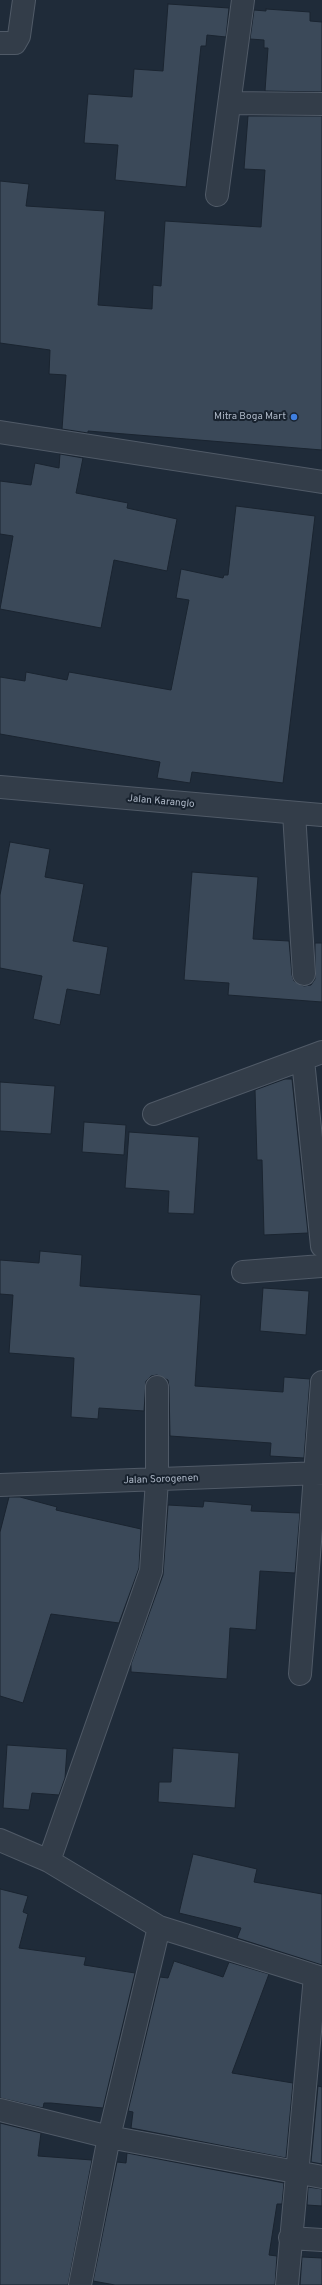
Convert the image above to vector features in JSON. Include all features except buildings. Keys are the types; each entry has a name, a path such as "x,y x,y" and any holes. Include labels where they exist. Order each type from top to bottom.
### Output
{"street":[{"path":"0,43 15,43 19,36 24,0"},
{"path":"217,195 243,0"},
{"path":"230,102 322,104"},
{"path":"0,432 322,482"},
{"name":"Jalan Karanglo","path":"0,787 322,815"},
{"path":"294,813 304,974"},
{"path":"154,1114 313,1056 322,1246"},
{"path":"243,1272 322,1266"},
{"path":"300,1674 319,1473 322,1382"},
{"path":"49,1861 151,1572 157,1480 157,1387"},
{"name":"Jalan Sorogenen","path":"0,1485 319,1473"},
{"path":"0,1840 49,1861 159,1927 318,1977 296,2174 287,2285"},
{"path":"80,2285 109,2137 159,1927"},
{"path":"0,2110 109,2137 296,2174 322,2177"},
{"path":"290,2238 322,2240"}],"place":[{"name":"Mitra Boga Mart","path":"294,417"}]}
